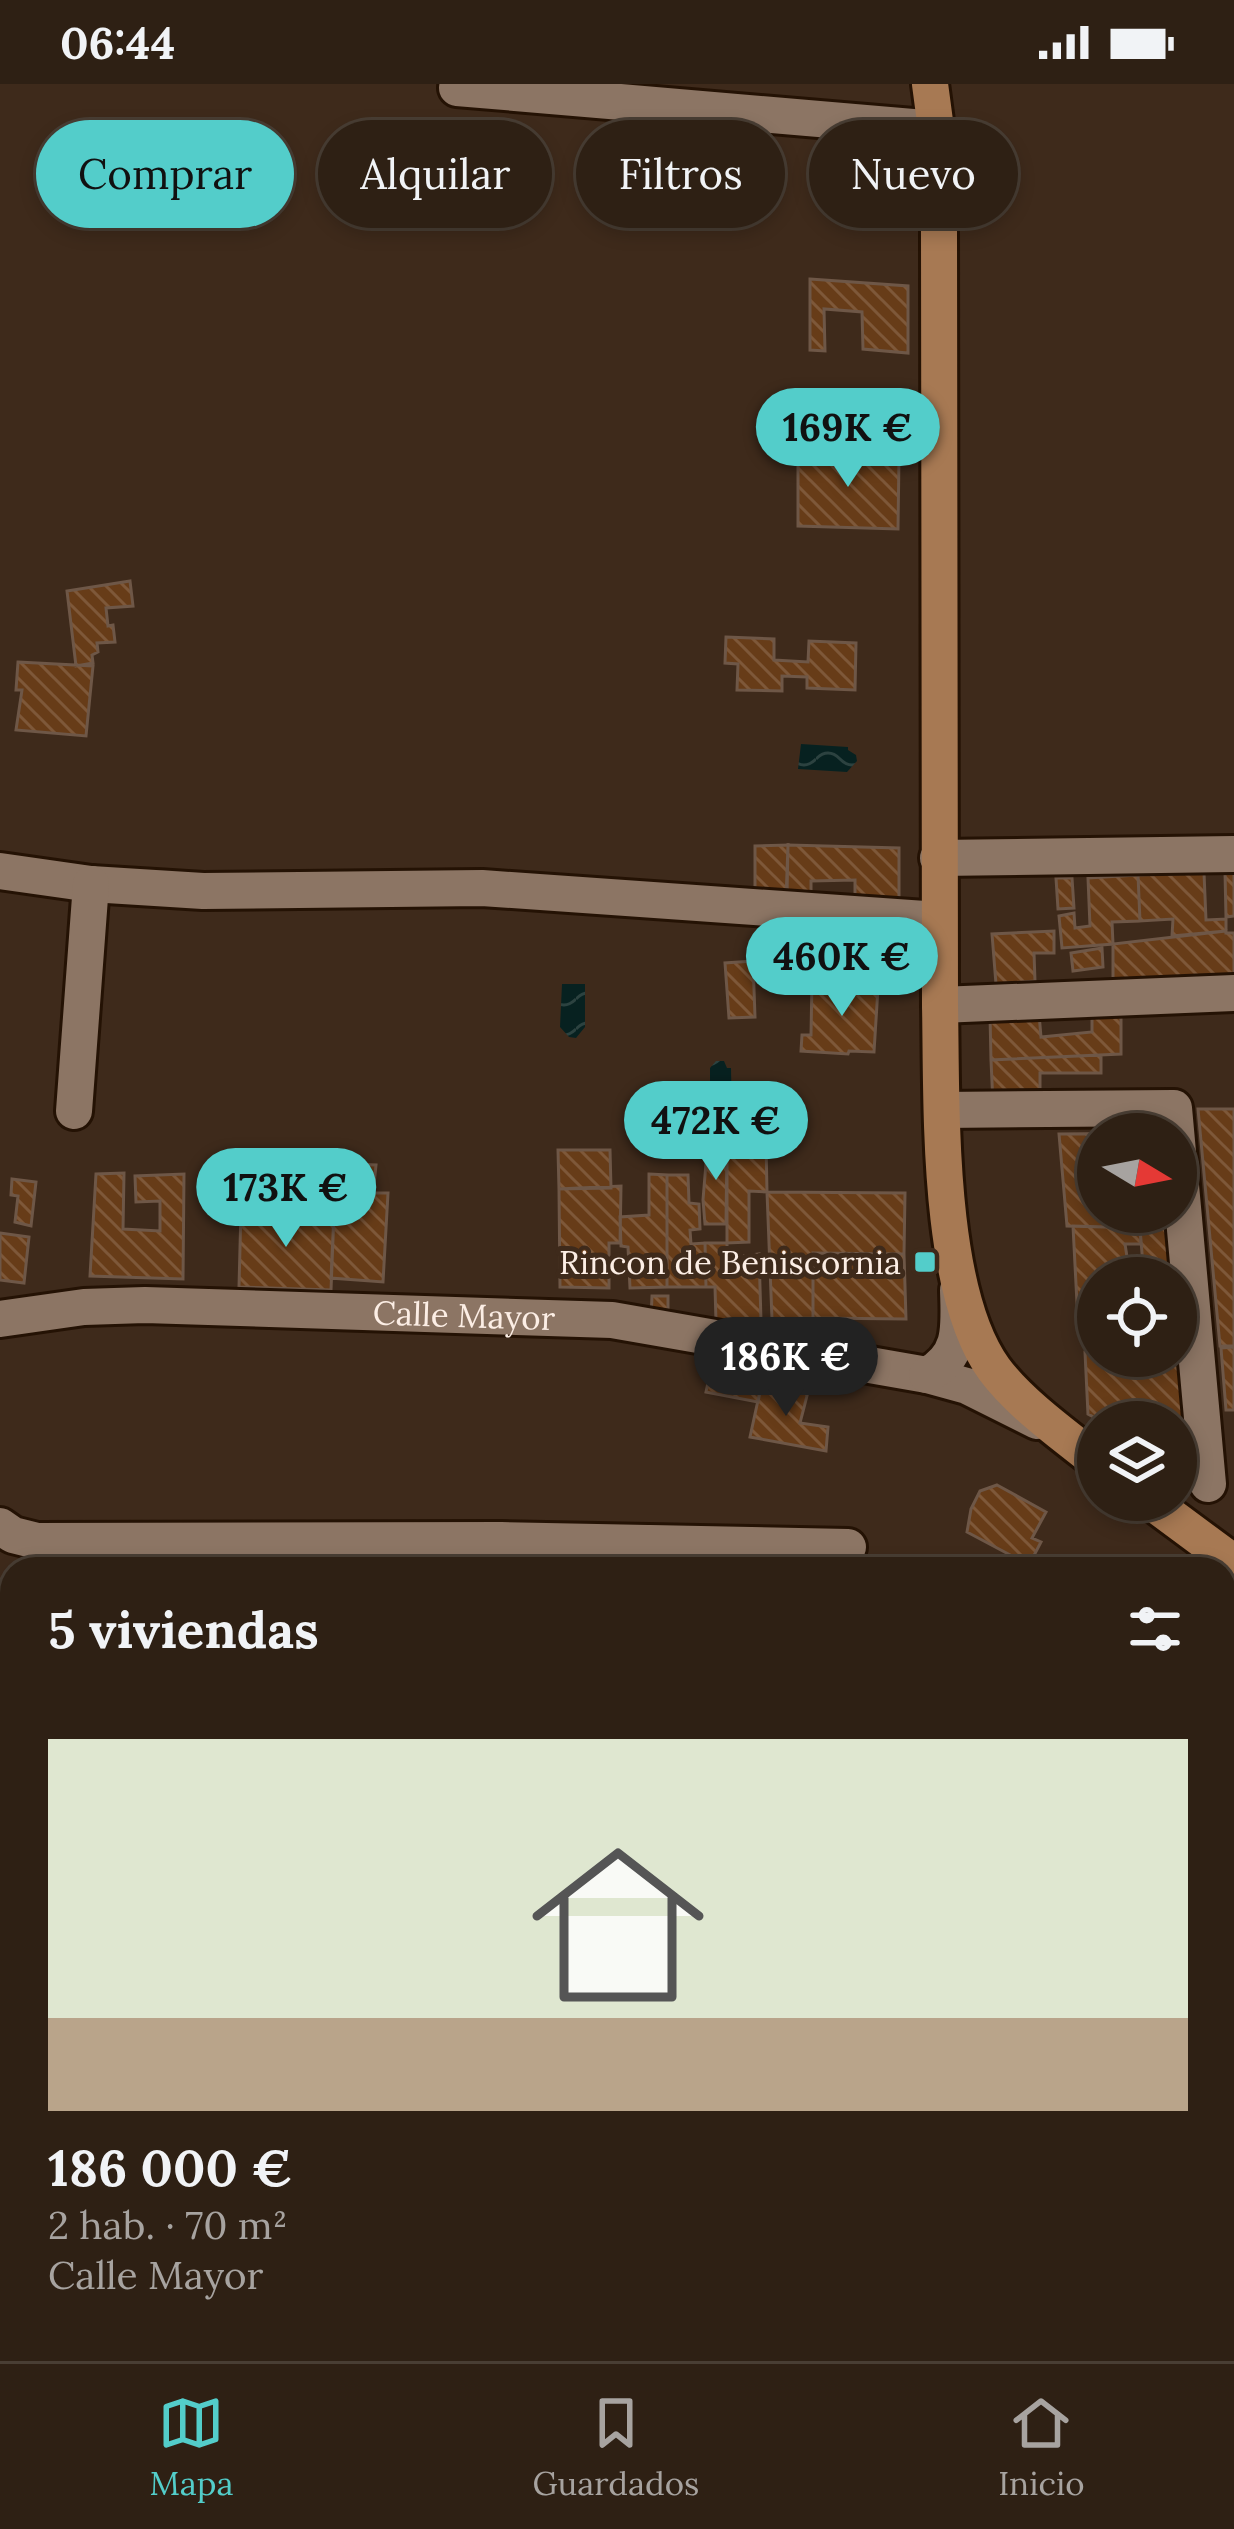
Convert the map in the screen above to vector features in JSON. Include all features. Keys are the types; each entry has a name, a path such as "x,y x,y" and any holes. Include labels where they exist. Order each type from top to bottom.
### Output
{"main road":[{"path":"930,84 935,120"},
{"path":"938,228 938,858 942,1110 951,1240 957,1274 994,1369 1077,1444"},
{"path":"1178,1521 1226,1557"}],"street":[{"path":"457,88 831,120"},
{"path":"938,858 1234,854"},
{"path":"0,871 91,884 202,891 500,889 939,920"},
{"path":"74,1111 91,884"},
{"path":"940,1005 1234,993"},
{"path":"942,1110 1174,1108 1221,1484"},
{"path":"927,1375 943,1366 953,1350 959,1329 957,1274"},
{"name":"Calle Mayor","path":"0,1319 84,1307 145,1305 585,1318 927,1375 967,1386 1077,1446"},
{"path":"0,1526 37,1541 122,1556 503,1555 848,1547"}],"water":[{"path":"801,744 848,747 857,761 847,772 798,769"},
{"path":"562,984 585,984 585,1027 576,1038 560,1027"},
{"path":"716,1061 731,1068 732,1117 710,1118 710,1068"}],"building":[{"path":"810,279 908,286 908,353 863,349 862,312 824,309 825,351 810,350"},
{"path":"798,451 899,456 898,529 798,526"},
{"path":"130,581 133,606 106,608 115,642 97,643 93,663 76,666 67,591"},
{"path":"726,637 774,639 774,660 808,662 809,641 856,643 855,690 807,688 807,677 782,676 782,691 737,690 738,664 725,663"},
{"path":"18,662 93,666 86,736 16,730 22,690 16,690"},
{"path":"788,845 786,899 755,898 755,846"},
{"path":"788,845 899,848 899,903 855,902 855,880 811,881 811,897 787,896"},
{"path":"1234,871 1234,916 1226,917 1225,872"},
{"path":"1204,873 1206,920 1226,919 1226,931 1172,936 1173,919 1140,921 1138,875"},
{"path":"1138,875 1140,921 1112,922 1113,944 1062,948 1059,916 1074,913 1075,928 1090,926 1088,878"},
{"path":"1056,878 1072,878 1074,908 1058,909"},
{"path":"1054,931 1054,953 1034,953 1035,981 996,984 992,934"},
{"path":"1234,933 1234,980 1113,987 1113,944"},
{"path":"1102,948 1103,967 1073,971 1071,953"},
{"path":"753,961 755,1017 729,1018 725,963"},
{"path":"812,980 836,981 835,988 878,988 874,1052 801,1051 802,1035 811,1035"},
{"path":"1121,1012 1121,1054 991,1060 990,1015 1039,1014 1041,1037 1092,1032 1092,1013"},
{"path":"1101,1055 1101,1073 1040,1073 1040,1102 993,1104 991,1060"},
{"path":"1198,1109 1234,1109 1234,1346 1220,1346"},
{"path":"1059,1134 1077,1134 1077,1226 1067,1226"},
{"path":"708,1139 727,1140 726,1224 705,1224"},
{"path":"727,1140 766,1144 767,1192 749,1191 749,1242 727,1243"},
{"path":"558,1150 610,1150 611,1188 559,1189"},
{"path":"349,1164 376,1165 374,1185 356,1185 355,1203 369,1204 369,1193 388,1193 383,1282 331,1278 334,1213 321,1212 321,1177 350,1176"},
{"path":"124,1173 123,1229 160,1231 160,1201 136,1202 135,1176 184,1174 183,1279 90,1276 96,1174"},
{"path":"649,1174 667,1175 667,1287 630,1288 628,1247 621,1246 620,1217 649,1215"},
{"path":"667,1175 688,1175 689,1203 699,1204 700,1229 690,1230 691,1244 705,1243 706,1287 667,1287"},
{"path":"12,1179 36,1182 31,1226 15,1222 18,1196 11,1195"},
{"path":"621,1186 620,1243 609,1243 609,1288 560,1287 559,1189"},
{"path":"767,1192 905,1193 904,1254 813,1253 813,1318 772,1319"},
{"path":"241,1209 334,1213 331,1290 239,1287"},
{"path":"1073,1226 1077,1233 1140,1233 1141,1244 1125,1244 1127,1257 1077,1257 1077,1304"},
{"path":"0,1233 29,1237 24,1283 0,1280"},
{"path":"1140,1233 1178,1233 1180,1257 1142,1257"},
{"path":"705,1243 727,1243 727,1258 759,1254 761,1320 716,1321 715,1287 706,1287"},
{"path":"833,1254 904,1254 906,1319 813,1318 813,1269 833,1270"},
{"path":"652,1296 668,1296 668,1318 651,1318"},
{"path":"1234,1347 1234,1410 1226,1410 1221,1348"},
{"path":"712,1364 763,1377 758,1402 706,1392"},
{"path":"1086,1377 1189,1377 1190,1401 1087,1401"},
{"path":"762,1382 808,1392 800,1423 828,1427 826,1451 750,1437"},
{"path":"997,1485 1046,1512 1032,1538 1041,1542 1033,1557 1014,1557 967,1532 980,1491"}],"place":[{"name":"Rincon de Beniscornia","path":"925,1262"}]}
